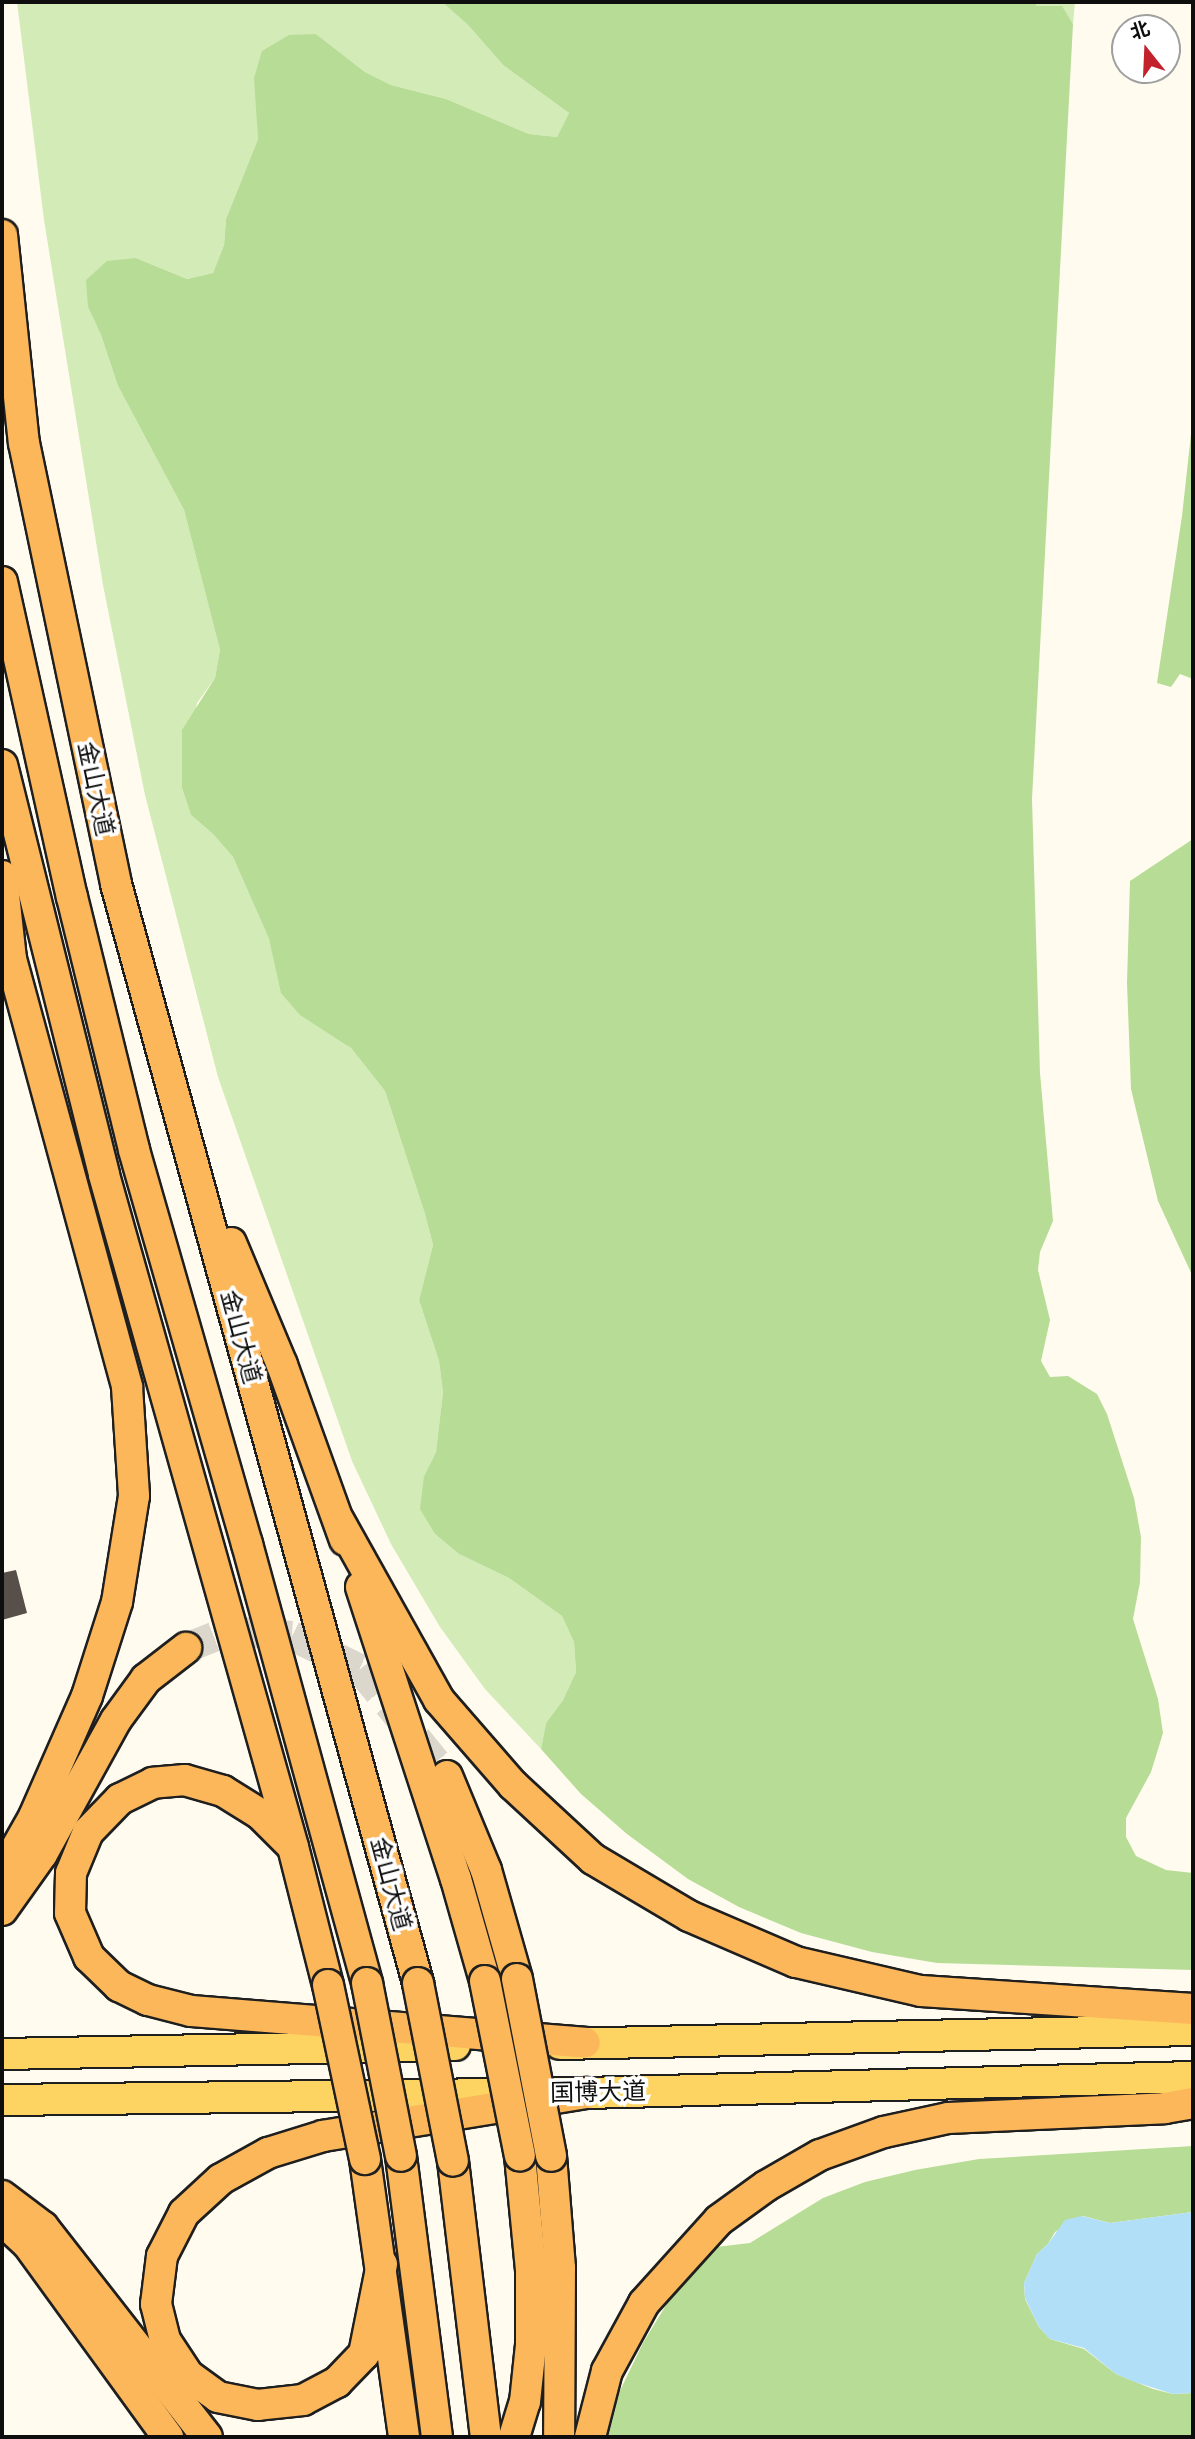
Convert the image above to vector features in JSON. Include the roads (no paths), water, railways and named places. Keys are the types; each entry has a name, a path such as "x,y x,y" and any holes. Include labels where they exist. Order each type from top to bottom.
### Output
{"highway":[{"name":"金山大道","path":"2,235 30,470 116,884 418,1983 453,2161 486,2437"},
{"name":"金山大道","path":"2,582 72,897 134,1150 247,1544 367,1983 401,2156 437,2437"},
{"path":"2,765 104,1175 293,1847 328,1985 365,2160 382,2264 404,2437"},
{"path":"2,876 11,958 127,1387 134,1496 117,1602 87,1696 34,1817 2,1873"},
{"path":"186,1135 282,1365 339,1521 456,1879 485,1981 520,2155 531,2270 531,2345 525,2402 514,2437"},
{"path":"339,1521 439,1700 496,1766 593,1859 689,1916 796,1962 921,1991 1193,2009"},
{"path":"2,1910 42,1854 116,1720 146,1679 186,1648"},
{"path":"447,1776 486,1870 517,1979 551,2156 560,2268 559,2437"},
{"path":"293,1847 260,1814 223,1791 185,1780 153,1783 120,1799 88,1832 71,1873 70,1913 89,1957 119,1986 148,2000 191,2011 585,2043"},
{"path":"382,2264 364,2354 338,2382 303,2400 258,2405 218,2397 188,2375 165,2340 156,2304 162,2256 184,2213 220,2179 268,2153 323,2136 586,2093"},
{"path":"590,2437 607,2371 644,2303 719,2220 766,2186 820,2155 884,2132 948,2118 1165,2108 1193,2103"},
{"path":"2,2196 43,2227 207,2437"},
{"path":"2,2220 27,2243 168,2437"}],"main road":[{"name":"国博大道","path":"2,2054 1193,2030"},
{"name":"国博大道","path":"2,2100 586,2093 1193,2077"}],"water":[{"path":"1193,2212 1193,2393 1173,2394 1116,2374 1084,2348 1050,2339 1039,2327 1025,2298 1024,2283 1037,2254 1048,2244 1065,2220 1082,2216 1110,2223"}],"tunnel":[{"path":"186,1648 229,1631 292,1636 360,1669 447,1776"}]}
